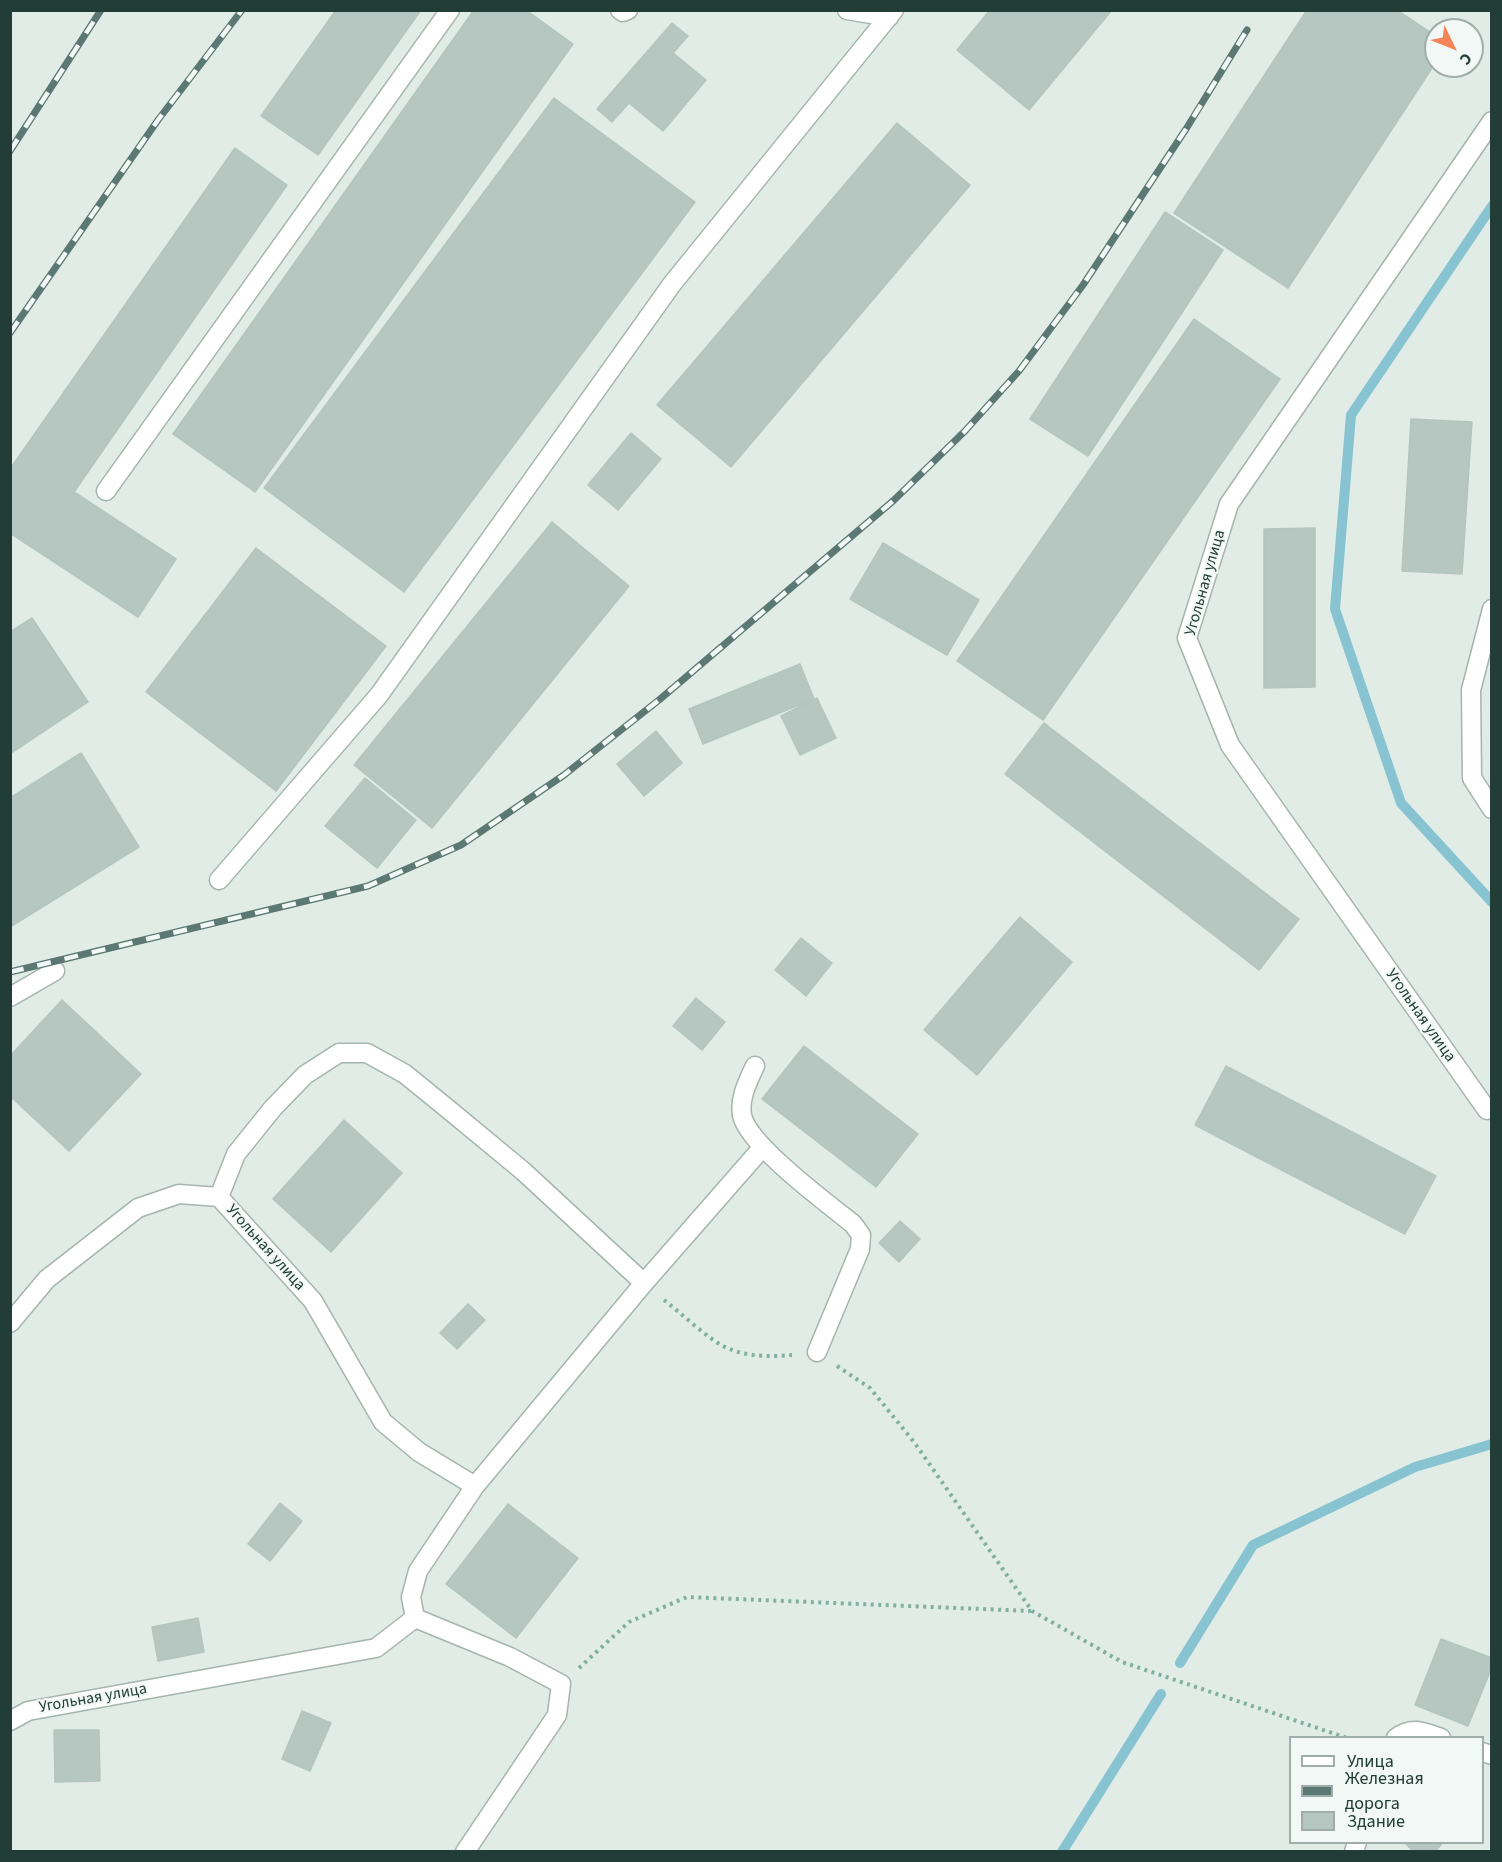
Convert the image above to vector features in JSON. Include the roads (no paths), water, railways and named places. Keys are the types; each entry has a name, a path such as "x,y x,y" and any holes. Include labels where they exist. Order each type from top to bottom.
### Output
{"street":[{"path":"106,491 450,10"},
{"path":"620,10 628,10"},
{"path":"847,10 892,14"},
{"path":"219,880 380,695 672,284 892,14"},
{"name":"Угольная улица","path":"1487,1110 1230,745 1187,639 1229,504 1491,121"},
{"path":"1491,609 1471,690 1472,778 1491,809"},
{"path":"10,997 55,971"},
{"path":"219,1197 236,1154 273,1108 305,1076 339,1053 366,1053 405,1074 523,1171 644,1283"},
{"path":"754,1066 744,1091 742,1117 762,1148 853,1224 861,1236 860,1249 817,1352"},
{"path":"465,1851 557,1715 561,1684 510,1657 415,1618 411,1597 418,1571 475,1486 644,1283 762,1148"},
{"name":"Угольная улица","path":"10,1323 47,1279 138,1208 179,1194 219,1197 313,1301 383,1422 419,1452 475,1486"},
{"name":"Угольная улица","path":"10,1721 28,1711 376,1648 415,1618"},
{"path":"1398,1736 1417,1729 1438,1736"}],"waterway":[{"path":"1492,206 1351,415 1335,609 1401,803 1492,902"},
{"path":"1180,1663 1253,1545 1415,1467 1492,1444"},
{"path":"1062,1852 1161,1694"}],"railway":[{"path":"10,151 101,10"},
{"path":"10,333 158,120 242,10"},
{"path":"10,972 368,886 461,845 564,775 659,700 893,501 965,431 1019,371 1083,285 1186,129 1247,30"}]}
